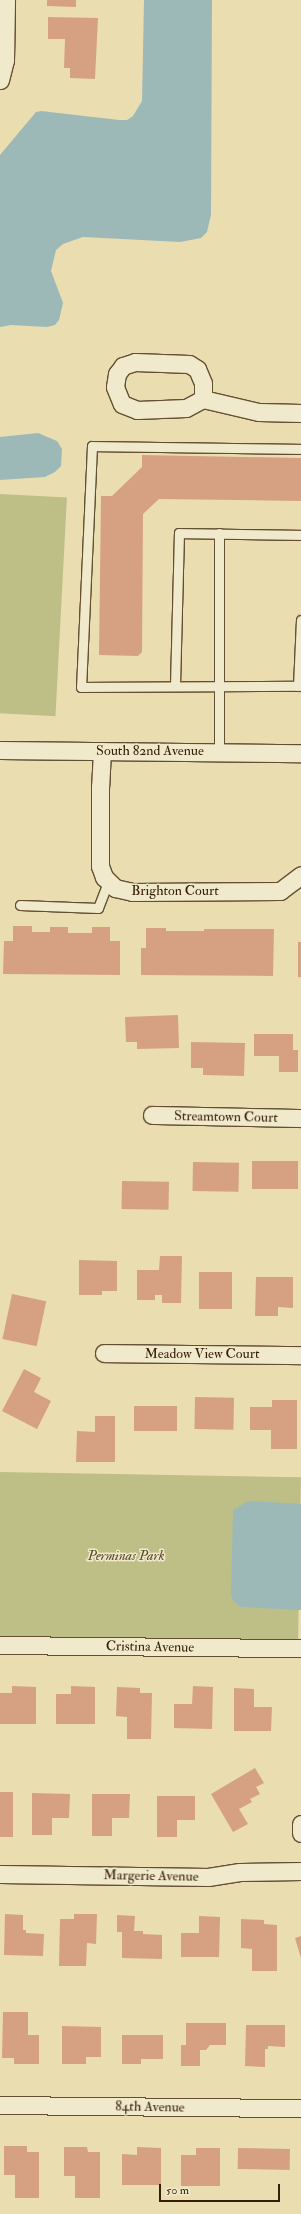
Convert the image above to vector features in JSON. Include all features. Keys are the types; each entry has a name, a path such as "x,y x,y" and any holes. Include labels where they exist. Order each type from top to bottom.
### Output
{"street":[{"path":"0,80 5,60 6,0"},
{"path":"203,399 204,383 197,370 189,364 135,362 123,366 117,374 115,387 122,404 137,410 186,408 203,399 259,412 301,413"},
{"name":"South 82nd Avenue","path":"0,750 301,753"},
{"path":"102,751 99,856 100,866 104,877 108,882"},
{"name":"Brighton Court","path":"108,882 115,888 132,892 280,891 301,875"},
{"name":"Streamtown Court","path":"152,1115 301,1118"},
{"name":"Meadow View Court","path":"104,1353 301,1355"},
{"name":"Cristina Avenue","path":"0,1645 301,1648"},
{"path":"301,1824 301,1833"},
{"name":"Margerie Avenue","path":"0,1874 208,1877 240,1872 301,1871"},
{"name":"84th Avenue","path":"0,2105 301,2108"}],"lane":[{"path":"301,449 92,446 81,687 175,685 300,686 301,620"},
{"path":"175,685 179,533 301,534"},
{"path":"219,533 219,752"},
{"path":"20,905 98,908 108,882"}],"green space":[{"path":"0,494 67,498 55,716 0,713"},
{"name":"Perminas Park","path":"0,1472 301,1477 298,1643 0,1638"}],"water":[{"path":"144,0 212,0 211,215 207,232 201,238 180,242 83,237 63,244 56,250 51,271 63,303 59,320 55,325 47,327 11,325 0,327 0,155 36,112 41,111 119,120 127,120 133,116 142,101"},
{"path":"38,433 57,441 62,449 61,466 55,472 45,477 0,480 0,437"},
{"path":"248,1501 301,1504 301,1610 241,1607 234,1602 231,1595 233,1510"}],"building":[{"path":"47,0 76,0 76,7 47,6"},
{"path":"48,17 98,18 95,79 70,78 70,68 64,68 65,39 48,39"},
{"path":"142,455 301,458 301,501 159,499 143,514 142,652 138,656 99,655 101,496 112,496 142,467"},
{"path":"13,926 32,926 32,932 50,932 50,927 68,927 68,933 92,933 92,927 110,927 110,941 120,941 120,975 3,974 4,941 13,941"},
{"path":"146,928 166,928 166,931 204,931 204,929 274,929 273,976 141,975 141,948 146,948"},
{"path":"298,942 301,942 301,977 298,977"},
{"path":"178,1015 179,1048 137,1049 137,1042 126,1042 125,1017"},
{"path":"254,1034 293,1034 293,1050 298,1050 298,1072 279,1072 279,1056 254,1056"},
{"path":"191,1042 245,1043 244,1076 203,1075 203,1068 191,1068"},
{"path":"252,1161 298,1161 298,1189 252,1189"},
{"path":"193,1162 239,1163 238,1192 192,1191"},
{"path":"122,1181 169,1182 169,1210 122,1209"},
{"path":"160,1256 182,1256 181,1303 162,1303 162,1295 155,1295 155,1300 137,1300 137,1270 159,1270"},
{"path":"79,1260 117,1261 117,1291 102,1291 102,1295 79,1295"},
{"path":"199,1272 232,1272 232,1309 199,1309"},
{"path":"256,1277 293,1277 293,1308 278,1307 278,1316 255,1316"},
{"path":"12,1294 46,1301 37,1346 2,1339"},
{"path":"24,1369 41,1378 34,1392 51,1401 37,1429 2,1411"},
{"path":"195,1397 234,1398 233,1430 194,1429"},
{"path":"272,1400 297,1400 297,1449 271,1449 271,1430 250,1430 250,1407 272,1407"},
{"path":"134,1406 177,1406 177,1431 134,1431"},
{"path":"95,1416 115,1416 115,1462 76,1462 77,1431 95,1432"},
{"path":"12,1686 36,1687 36,1724 0,1724 0,1693 12,1693"},
{"path":"71,1686 95,1687 95,1724 56,1724 56,1694 71,1694"},
{"path":"193,1686 213,1687 212,1729 174,1728 174,1704 192,1704"},
{"path":"117,1687 140,1688 140,1693 152,1693 151,1739 127,1739 127,1717 116,1716"},
{"path":"234,1688 254,1689 254,1707 272,1707 271,1731 234,1731"},
{"path":"255,1768 264,1783 256,1787 260,1794 250,1799 252,1802 239,1809 248,1824 233,1832 211,1794"},
{"path":"0,1792 13,1792 13,1837 0,1837"},
{"path":"32,1793 70,1794 69,1818 52,1818 52,1835 32,1835"},
{"path":"92,1794 130,1794 129,1818 112,1818 112,1836 92,1836"},
{"path":"157,1796 195,1796 195,1820 177,1820 177,1837 157,1837"},
{"path":"5,1914 23,1915 23,1930 26,1930 26,1933 44,1934 43,1956 4,1955"},
{"path":"74,1914 97,1914 96,1944 87,1943 86,1966 59,1966 60,1919 74,1919"},
{"path":"117,1915 135,1916 134,1931 143,1931 143,1934 162,1935 162,1959 122,1958 122,1932 117,1932"},
{"path":"199,1916 220,1917 219,1957 181,1957 181,1933 199,1933"},
{"path":"241,1919 264,1920 264,1924 277,1925 277,1971 252,1971 252,1949 241,1948"},
{"path":"301,1936 301,1958 295,1938"},
{"path":"3,2012 28,2012 28,2035 39,2035 39,2064 14,2064 14,2058 2,2058"},
{"path":"186,2023 226,2023 226,2045 210,2045 206,2050 200,2050 200,2066 181,2066 181,2045 186,2045"},
{"path":"246,2025 285,2025 285,2047 268,2046 268,2049 265,2049 265,2067 245,2066"},
{"path":"62,2026 101,2027 101,2057 86,2057 86,2064 62,2064"},
{"path":"122,2035 163,2035 163,2059 141,2059 141,2064 122,2064"},
{"path":"4,2146 27,2146 27,2152 39,2152 39,2198 15,2198 15,2175 4,2175"},
{"path":"64,2147 87,2147 88,2152 100,2152 100,2198 75,2198 75,2176 64,2176"},
{"path":"137,2147 161,2148 161,2185 122,2185 122,2154 137,2155"},
{"path":"196,2148 220,2148 220,2186 181,2186 181,2155 196,2155"},
{"path":"238,2148 290,2149 290,2170 238,2169"}]}
